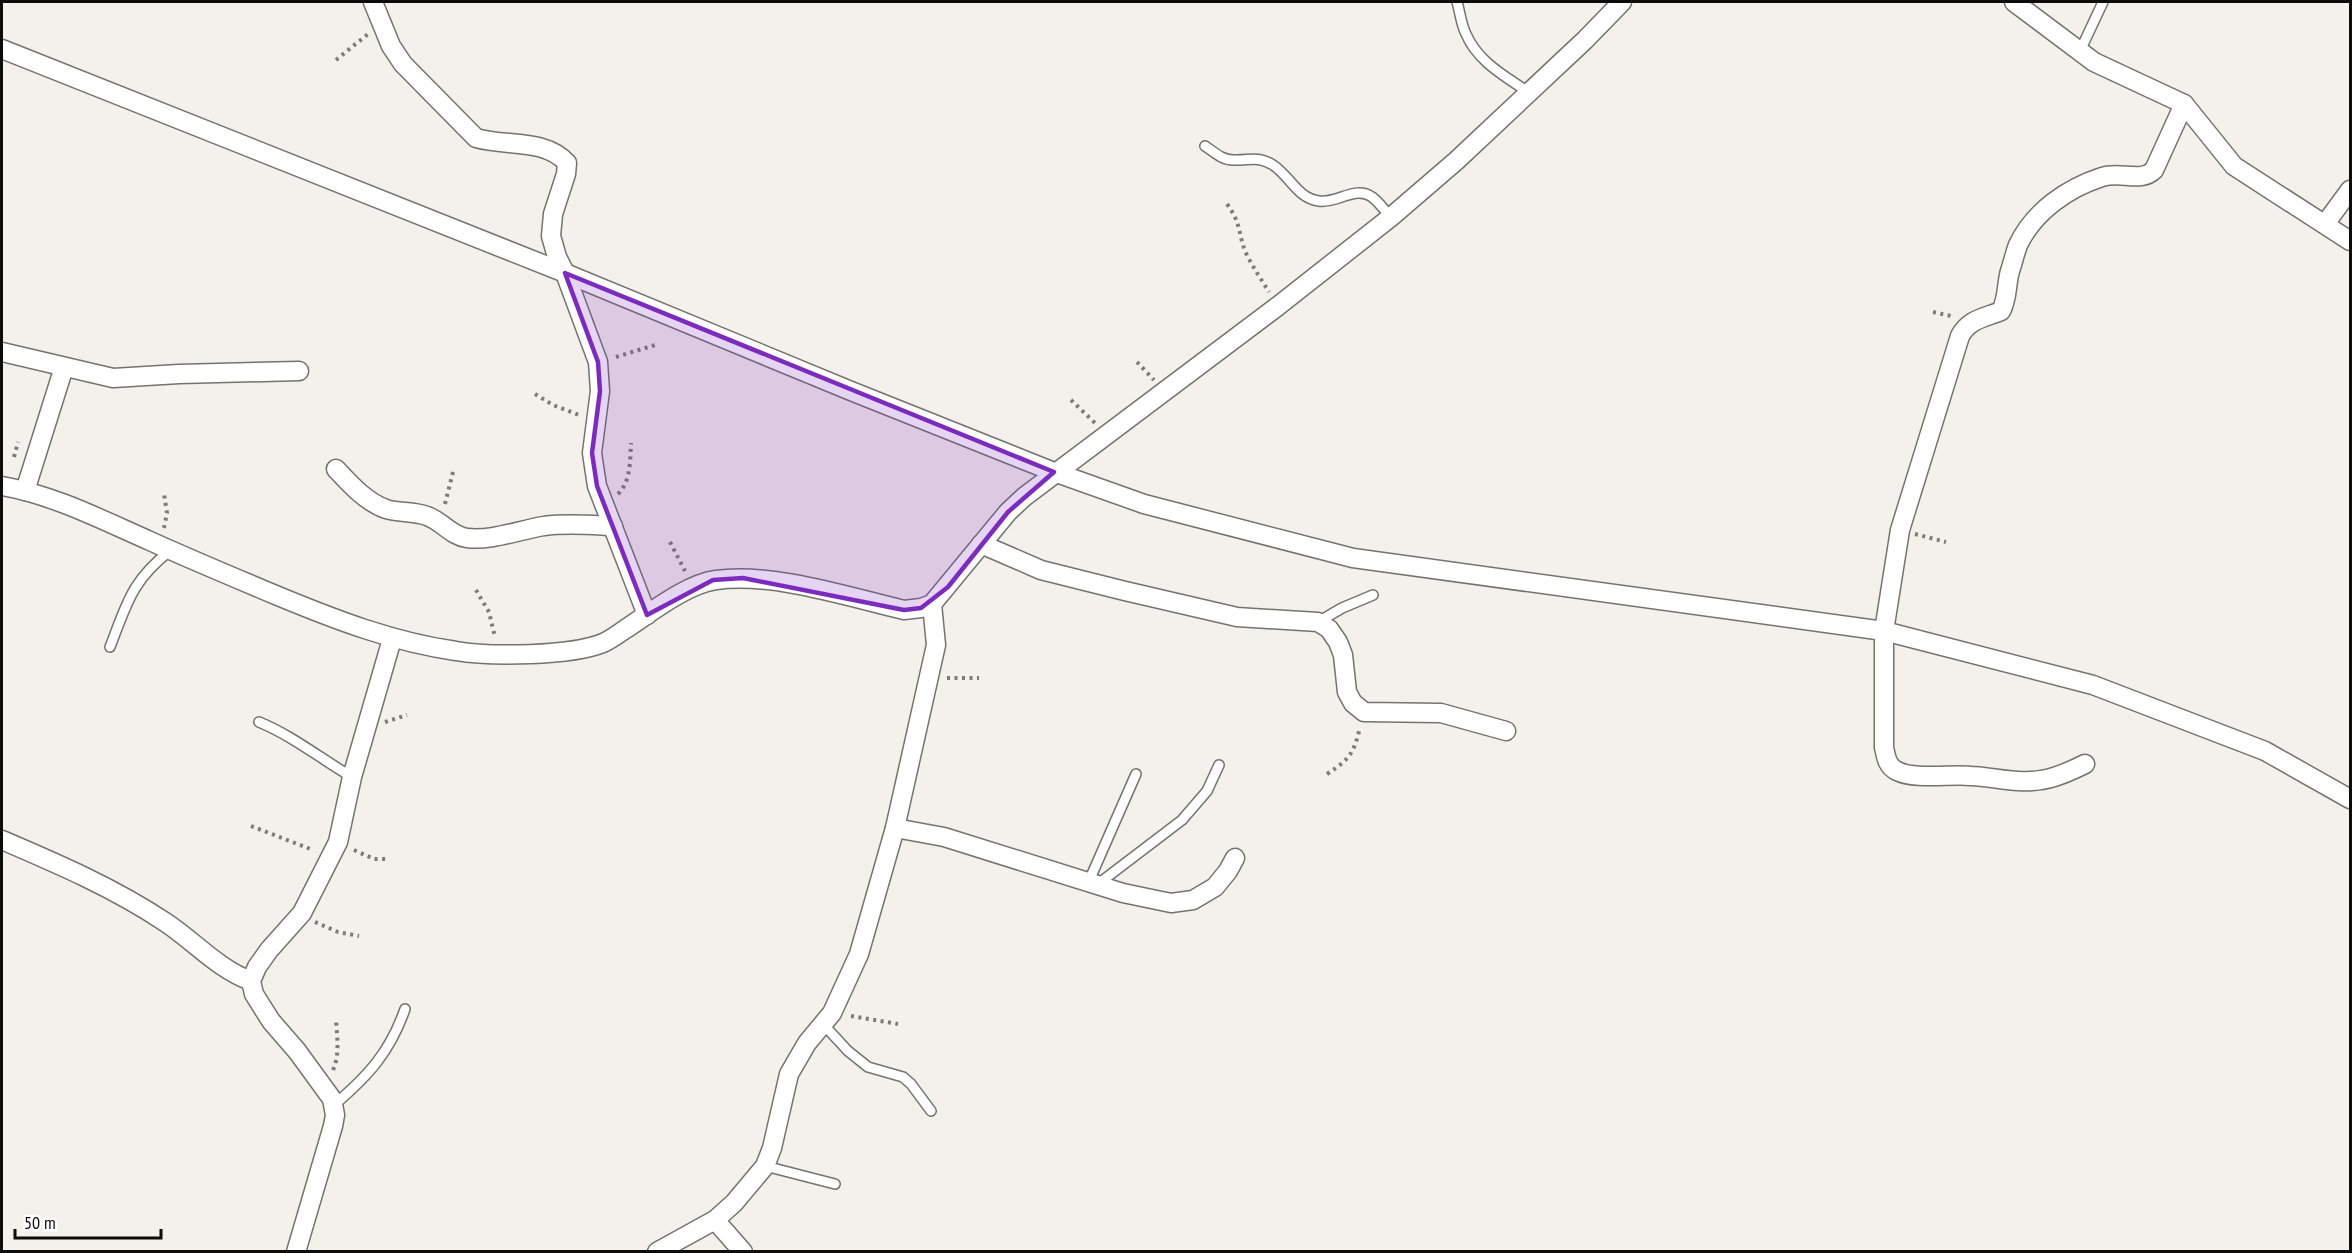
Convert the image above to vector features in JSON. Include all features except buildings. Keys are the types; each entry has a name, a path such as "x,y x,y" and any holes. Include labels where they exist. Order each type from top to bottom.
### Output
{"street":[{"path":"374,2 391,46 403,64 476,138 491,143 528,145 549,150 561,156 567,164 553,214 551,236 598,362 600,391 592,453 597,486 647,615"},
{"path":"2,486 63,504 315,611 392,639 458,652 575,651 604,643 694,587 713,580 742,578 790,584 904,610 921,608 932,604 1008,512 1054,472 1278,306 1391,218 1456,161 1585,40 1622,2"},
{"path":"2014,2 2094,62 2184,105 2234,166 2350,241"},
{"path":"2,49 565,273 1054,472 1144,504 1353,558 1884,631 2093,685 2265,750 2350,799"},
{"path":"2085,764 2066,773 2042,780 2014,782 1973,776 1906,774 1894,770 1887,761 1884,747 1884,631 1900,530 1960,336 1965,327 1973,321 2001,311 2006,302 2009,275 2018,245 2034,220 2055,201 2103,177 2120,174 2149,176 2154,170 2184,105"},
{"path":"2325,224 2350,190"},
{"path":"2,352 121,379 178,374 299,371"},
{"path":"25,491 64,367"},
{"path":"336,469 371,501 387,509 427,516 455,535 465,538 481,539 545,526 572,524 613,526"},
{"path":"981,543 1041,570 1125,591 1237,616 1318,622 1329,629 1338,642 1343,655 1347,692 1353,704 1364,712 1441,713 1506,731"},
{"path":"657,1251 715,1220 734,1203 765,1166 772,1148 789,1074 807,1043 828,1018 859,954 896,828 936,645 932,604"},
{"path":"296,1251 333,1126 334,1105 326,1088 271,1020 255,994 252,981 257,967 269,950 302,913 334,849 352,777 392,639"},
{"path":"896,828 944,837 1149,900 1171,903 1193,900 1215,886 1228,871 1235,858"},
{"path":"2,840 103,885 166,923 230,971 252,981"},
{"path":"715,1220 743,1251"}],"lane":[{"path":"1457,2 1466,35 1481,57 1498,72 1528,92"},
{"path":"2080,51 2103,2"},
{"path":"1205,146 1222,158 1261,159 1274,166 1304,196 1319,201 1333,201 1354,193 1372,196 1391,218"},
{"path":"110,647 131,592 153,564 171,550"},
{"path":"1318,622 1342,608 1373,595"},
{"path":"259,722 297,741 352,777"},
{"path":"1094,882 1182,820 1207,791 1219,765"},
{"path":"1094,882 1136,774"},
{"path":"334,1105 365,1078 385,1054 405,1009"},
{"path":"828,1018 848,1051 868,1067 903,1077 931,1111"},
{"path":"765,1166 836,1184"}],"path":[{"path":"336,60 382,23"},
{"path":"1227,204 1237,217 1244,248 1252,266 1278,306"},
{"path":"598,362 655,345"},
{"path":"535,394 553,405 597,420"},
{"path":"1071,400 1107,434"},
{"path":"606,508 622,490 629,471 631,444"},
{"path":"440,523 454,468"},
{"path":"152,542 164,529 167,513 164,494"},
{"path":"1900,530 1946,542"},
{"path":"670,542 694,587"},
{"path":"476,590 489,612 495,629 495,653"},
{"path":"928,677 979,678"},
{"path":"1327,774 1346,761 1354,750 1364,712"},
{"path":"250,826 374,859 389,859"},
{"path":"302,913 319,925 359,936"},
{"path":"828,1018 898,1023"},
{"path":"326,1088 337,1062 336,1020"}],"highlighted area":[{"path":"565,273 1054,472 1008,512 948,587 921,608 904,610 743,578 713,580 647,615 597,486 592,453 600,391 598,362"}]}
